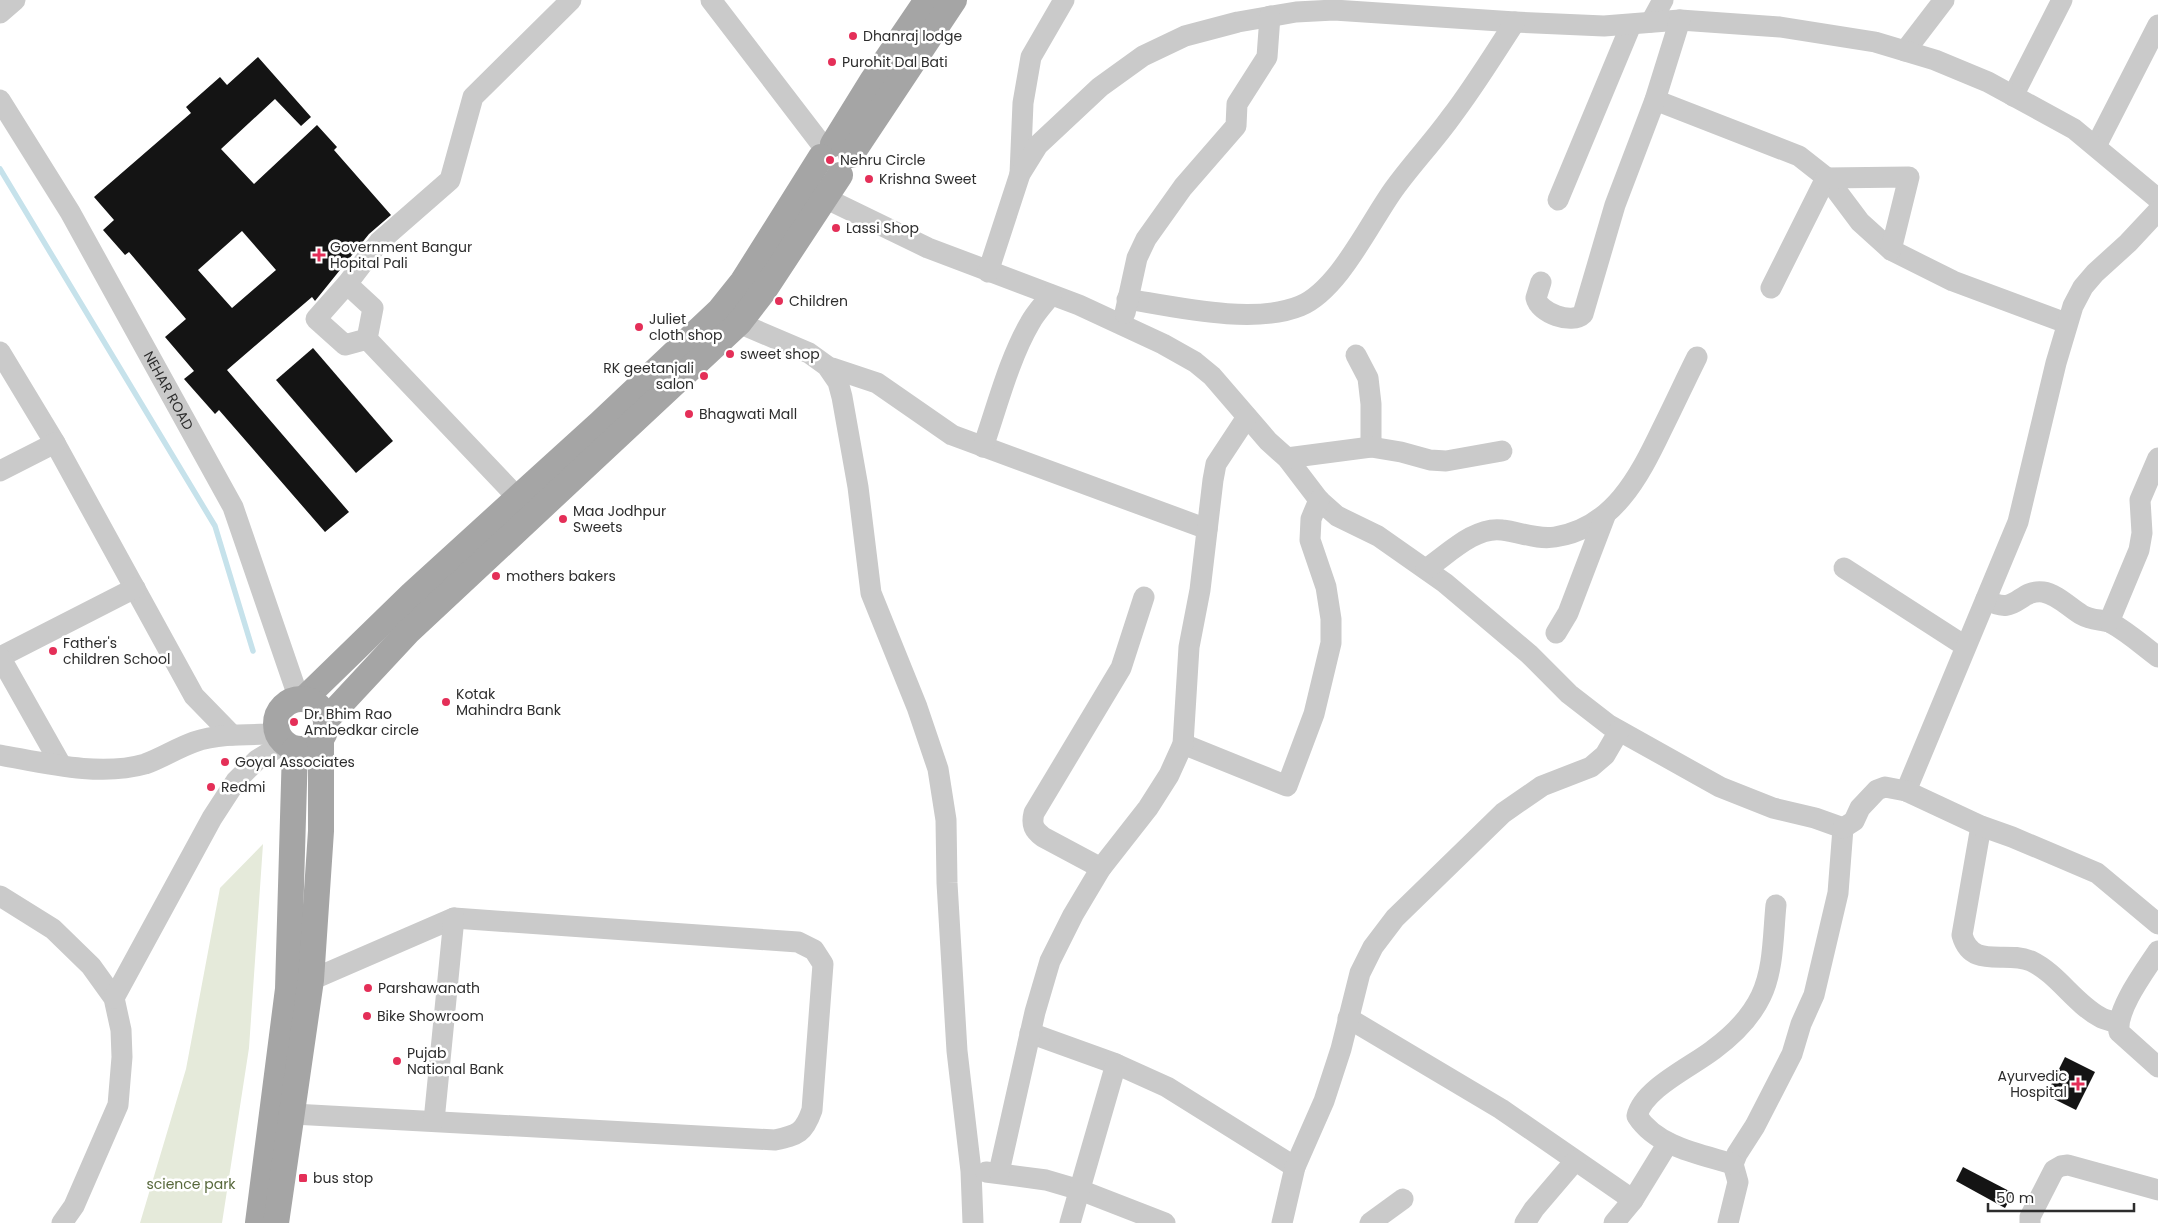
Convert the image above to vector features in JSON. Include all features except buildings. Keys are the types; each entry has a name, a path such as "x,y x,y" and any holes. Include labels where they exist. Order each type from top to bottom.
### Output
{"main road":[{"path":"258,1223 288,990 286,742 276,722 280,711 288,703 302,699 412,594 526,506 739,323 763,292 825,198 834,156 872,81 927,0"},
{"path":"286,742 305,750 314,746 324,730 409,630 526,506 719,310 743,281 834,156 954,0"},
{"path":"276,1223 311,980 321,831 324,730 322,710 314,703 302,699"}],"street":[{"path":"0,13 15,0"},
{"path":"367,338 345,345 316,319 380,242 450,180 473,97 571,0"},
{"path":"711,0 834,156"},
{"path":"1020,174 1022,103 1031,58 1064,0"},
{"path":"1558,200 1641,24 1663,0"},
{"path":"1905,51 1944,0"},
{"path":"2012,96 2062,0"},
{"path":"988,272 1020,174 1038,145 1100,87 1143,56 1185,36 1270,16 1334,10 1515,22 1641,24 1680,20 1780,27 1875,42 1935,60 1979,79 2074,129 2158,199"},
{"path":"1123,325 1137,258 1146,239 1183,187 1236,126 1237,104 1266,57 1270,16"},
{"path":"1541,282 1536,298 1543,309 1569,319 1575,319 1583,314 1615,205 1655,100 1680,20"},
{"path":"1127,299 1206,312 1258,313 1294,308 1309,301 1337,275 1351,257 1394,189 1451,117 1515,22"},
{"path":"2096,146 2158,25"},
{"name":"NEHAR ROAD","path":"0,100 70,212 233,507 302,699"},
{"path":"1655,100 1799,156 1826,178 1860,222 1891,250 1953,281 2066,323"},
{"path":"1826,178 1909,177 1891,250"},
{"path":"1771,288 1826,178"},
{"path":"825,198 882,227 988,272 1123,325 1195,362 1212,376 1247,417 1287,458 1319,500 1337,516 1378,536 1426,569 1529,654 1569,694 1619,731 1720,787 1773,808 1815,818 1843,828"},
{"path":"1906,791 1965,646 2007,550 2025,499 2066,323 2083,287 2103,264 2128,243 2158,210"},
{"path":"347,284 373,308 367,338"},
{"path":"983,447 1016,350 1029,325 1050,295"},
{"path":"739,323 809,352 828,366 838,382"},
{"path":"367,338 526,506"},
{"path":"0,352 55,443 194,696 232,736"},
{"path":"1356,355 1368,378 1371,404 1371,447"},
{"path":"1426,569 1471,538 1491,529 1542,538 1554,537 1589,527 1604,516 1634,482 1646,463 1697,357"},
{"path":"973,1223 971,1171 957,1051 947,883 946,820 938,770 917,707 871,592 858,487 838,382 832,368 877,384 952,436 1208,529"},
{"path":"1000,1172 1030,1033 1050,961 1072,915 1101,868 1148,808 1169,775 1183,744 1189,647 1200,590 1216,464 1247,417"},
{"path":"0,471 55,443"},
{"path":"1287,458 1371,447 1402,452 1430,460 1446,461 1502,451"},
{"path":"2109,622 2139,550 2142,533 2140,500 2158,458"},
{"path":"1183,744 1287,786 1314,714 1331,644 1331,619 1326,587 1310,540 1312,519 1319,500"},
{"path":"1556,633 1568,613 1604,516"},
{"path":"1844,568 1965,646"},
{"path":"61,765 0,657 135,588"},
{"path":"1986,599 1996,605 2007,606 2031,593 2042,592 2084,616 2096,621 2109,622 2158,657"},
{"path":"1101,868 1043,837 1035,831 1031,822 1034,813 1070,749 1121,668 1144,597"},
{"path":"1282,1223 1295,1167 1324,1101 1360,973 1373,948 1395,918 1503,812 1542,786 1592,767 1605,755 1619,731"},
{"path":"0,755 61,765 104,769 144,764 195,742 232,736 286,742"},
{"path":"114,998 212,818 236,780 257,760 286,742"},
{"path":"1843,828 1854,821 1860,808 1877,790 1885,787 1906,791 1981,826 2012,837 2096,873 2158,924"},
{"path":"1981,826 1962,935 1966,948 1976,955 2023,958 2043,967 2100,1017 2118,1023"},
{"path":"1728,1223 1738,1182 1733,1164 1792,1054 1801,1024 1814,995 1838,893 1843,828"},
{"path":"0,896 53,929 91,966 114,998 121,1030 122,1057 118,1105 74,1206 62,1223"},
{"path":"1733,1164 1668,1143 1644,1126 1637,1116 1639,1106 1652,1092 1714,1049 1742,1024 1761,996 1769,970 1776,905"},
{"path":"293,1114 775,1140 794,1136 806,1126 812,1110 823,964 814,950 798,942 454,918 311,980"},
{"path":"434,1121 454,918"},
{"path":"2158,951 2132,993 2118,1023 2119,1032 2158,1067"},
{"path":"1348,1018 1501,1109 1632,1200"},
{"path":"1030,1033 1116,1064 1167,1087 1295,1167"},
{"path":"1070,1223 1116,1064"},
{"path":"1614,1223 1632,1200 1668,1143"},
{"path":"1525,1223 1534,1209 1575,1161"},
{"path":"2030,1223 2030,1217 2054,1170 2061,1166 2068,1165 2158,1190"},
{"path":"971,1171 1000,1172 1080,1190 1165,1223"},
{"path":"1370,1223 1403,1199"}],"green space":[{"name":"science park","path":"263,844 249,1048 222,1223 140,1223 186,1069 220,888"}],"waterway":[{"path":"0,169 215,526 253,651"}],"place":[{"name":"Dhanraj lodge","path":"853,36"},
{"name":"Purohit Dal Bati","path":"832,62"},
{"name":"Nehru Circle","path":"830,160"},
{"name":"Krishna Sweet","path":"869,179"},
{"name":"Lassi Shop","path":"836,228"},
{"name":"Government Bangur Hopital Pali","path":"319,255"},
{"name":"Children","path":"779,301"},
{"name":"Juliet cloth shop","path":"639,327"},
{"name":"sweet shop","path":"730,354"},
{"name":"RK geetanjali salon","path":"704,376"},
{"name":"Bhagwati Mall","path":"689,414"},
{"name":"Maa Jodhpur Sweets","path":"563,519"},
{"name":"mothers bakers","path":"496,576"},
{"name":"Father's children School","path":"53,651"},
{"name":"Kotak Mahindra Bank","path":"446,702"},
{"name":"Dr. Bhim Rao Ambedkar circle","path":"294,722"},
{"name":"Goyal Associates","path":"225,762"},
{"name":"Redmi","path":"211,787"},
{"name":"Parshawanath","path":"368,988"},
{"name":"Bike Showroom","path":"367,1016"},
{"name":"Pujab National Bank","path":"397,1061"},
{"name":"Ayurvedic Hospital","path":"2078,1084"},
{"name":"bus stop","path":"303,1178"}]}
